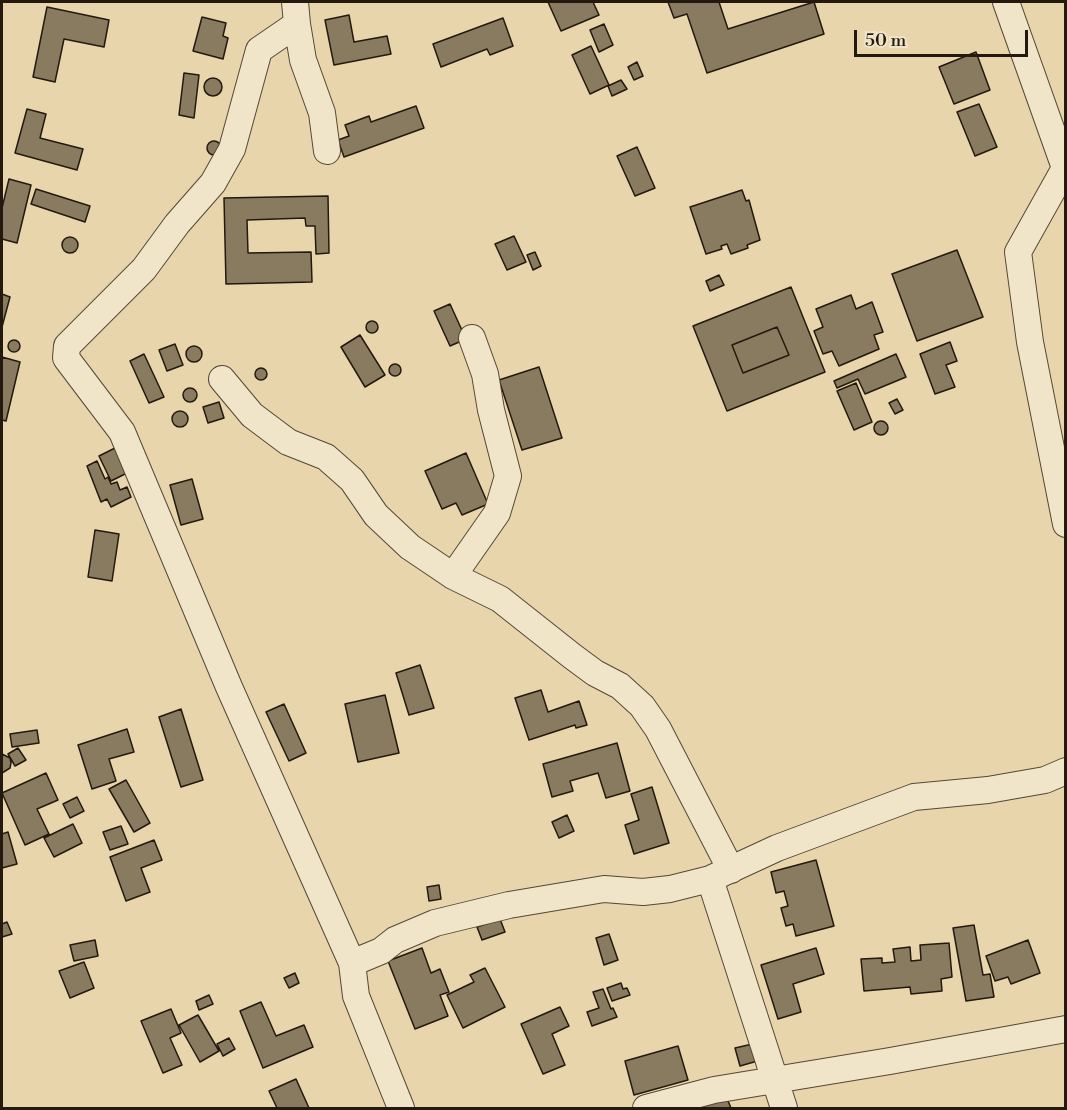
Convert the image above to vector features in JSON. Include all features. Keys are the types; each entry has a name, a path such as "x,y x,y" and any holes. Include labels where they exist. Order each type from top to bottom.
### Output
{"street":[{"path":"1006,2 1065,168 1018,252 1030,342 1065,524"},
{"path":"296,13 303,60 322,113 327,151"},
{"path":"296,13 259,50 232,149 213,183 177,224 144,269 67,346 66,358 122,432 229,687 352,963 356,996 401,1108"},
{"path":"453,576 497,513 508,476 491,410 485,374 472,338"},
{"path":"222,379 252,415 288,442 326,457 352,480 376,515 410,547 453,576 500,599 595,673 620,686 642,706 658,729 680,769 721,875 774,1081 784,1108"},
{"path":"352,963 381,951 394,940 435,923 510,905 604,889 643,892 670,889 721,875 777,848 914,797 988,790 1045,780 1065,771"},
{"path":"646,1108 714,1090 1065,1029"}],"building":[{"path":"548,2 593,2 599,15 561,31"},
{"path":"668,2 719,2 728,29 814,2 824,34 707,73 687,14 674,18"},
{"path":"47,7 109,20 104,47 64,39 55,82 33,77"},
{"path":"349,15 354,42 387,36 391,54 334,65 325,20"},
{"path":"202,17 226,23 223,36 228,38 223,59 193,51"},
{"path":"503,18 513,46 490,55 487,49 441,67 433,44"},
{"path":"604,24 613,45 599,52 590,30"},
{"path":"591,46 609,85 590,94 572,55"},
{"path":"976,52 990,90 954,104 939,67"},
{"path":"637,62 643,76 634,80 628,67"},
{"path":"184,73 199,75 194,118 179,115"},
{"path":"213,78 219,81 222,87 219,93 213,96 207,93 204,87 207,81"},
{"path":"621,80 627,89 612,96 608,86"},
{"path":"979,104 997,147 975,156 957,112"},
{"path":"416,106 424,128 344,157 338,140 349,136 345,125 369,116 371,122"},
{"path":"27,109 46,114 40,138 83,149 77,170 15,153"},
{"path":"211,141 217,141 221,148 217,155 211,155 207,151 207,145"},
{"path":"637,147 655,188 635,196 617,156"},
{"path":"9,179 31,185 17,243 2,239 2,208"},
{"path":"36,189 90,206 85,222 31,204"},
{"path":"742,190 746,201 749,200 760,240 747,245 748,248 731,254 727,244 721,246 722,249 706,254 690,207"},
{"path":"328,196 329,253 316,254 315,226 306,226 305,218 247,220 248,253 311,252 312,282 226,284 224,198"},
{"path":"514,236 526,262 507,270 495,244"},
{"path":"70,237 78,245 70,253 62,245"},
{"path":"957,250 983,317 917,341 892,274"},
{"path":"535,252 541,266 533,270 527,255"},
{"path":"719,275 724,285 710,291 706,281"},
{"path":"791,287 825,372 727,411 693,326","holes":["777,327 789,355 743,373 732,345"]},
{"path":"2,294 10,297 2,327"},
{"path":"851,295 856,309 872,302 883,332 874,335 879,349 839,366 832,351 823,354 814,331 823,327 816,309"},
{"path":"450,304 466,339 450,346 434,311"},
{"path":"374,321 378,327 374,333 370,333 366,325"},
{"path":"777,327 789,355 743,373 732,345"},
{"path":"360,335 385,375 365,387 341,347"},
{"path":"16,340 20,346 16,352 12,352 8,344"},
{"path":"950,342 957,361 946,365 955,387 935,394 920,354"},
{"path":"175,344 183,365 167,371 159,350"},
{"path":"191,346 197,346 202,354 200,360 191,362 186,357 186,351"},
{"path":"144,354 164,397 149,403 130,361"},
{"path":"896,354 906,377 865,394 858,379 837,388 834,381"},
{"path":"2,357 20,362 6,421 2,420"},
{"path":"397,364 401,370 397,376 393,376 389,368"},
{"path":"539,367 562,438 522,450 499,380"},
{"path":"263,368 267,374 263,380 259,380 255,372"},
{"path":"856,383 872,422 854,430 837,391"},
{"path":"187,388 193,388 197,395 193,402 187,402 183,398 183,392"},
{"path":"897,399 903,410 895,414 889,403"},
{"path":"219,402 224,418 208,423 203,407"},
{"path":"177,411 183,411 188,419 186,425 177,427 172,422 172,416"},
{"path":"881,421 886,423 888,428 886,433 881,435 876,433 874,428 876,423"},
{"path":"121,445 133,470 111,481 99,456"},
{"path":"466,453 488,504 462,515 456,503 442,509 425,471"},
{"path":"97,461 105,479 108,477 111,484 117,482 120,490 127,487 131,497 111,507 107,499 101,502 87,466"},
{"path":"192,479 203,519 181,525 170,485"},
{"path":"95,530 119,534 112,581 88,577"},
{"path":"420,665 434,708 409,715 396,673"},
{"path":"541,690 548,712 579,701 587,725 576,728 575,725 529,740 515,698"},
{"path":"385,695 399,753 358,762 345,704"},
{"path":"284,704 306,753 289,761 266,712"},
{"path":"181,709 203,780 181,787 159,717"},
{"path":"127,729 134,752 109,759 116,781 92,789 78,745"},
{"path":"37,730 39,743 12,747 10,734"},
{"path":"617,743 630,791 606,798 598,773 570,781 573,791 552,797 543,764"},
{"path":"18,748 26,760 15,766 8,754"},
{"path":"2,754 10,758 11,763 10,768 2,773"},
{"path":"46,773 58,800 37,809 49,834 25,845 2,793"},
{"path":"126,780 150,823 134,832 109,789"},
{"path":"652,787 669,843 634,854 625,825 639,820 631,794"},
{"path":"77,797 84,811 70,818 63,804"},
{"path":"567,815 574,831 559,838 552,822"},
{"path":"73,824 82,843 54,857 44,838"},
{"path":"121,826 128,844 110,850 103,832"},
{"path":"8,832 17,864 2,868 2,834"},
{"path":"154,840 162,860 141,868 150,892 126,901 110,857"},
{"path":"816,860 834,926 796,936 793,924 786,926 781,908 788,906 784,891 776,893 771,872"},
{"path":"439,885 441,899 429,901 427,887"},
{"path":"500,919 505,932 482,940 477,927"},
{"path":"7,922 12,934 2,937 2,924"},
{"path":"974,925 983,975 990,974 994,997 966,1001 953,928"},
{"path":"609,934 618,960 604,965 596,938"},
{"path":"95,940 98,956 74,961 70,945"},
{"path":"1028,940 1040,973 1011,984 1008,977 995,981 986,956"},
{"path":"949,943 952,977 941,979 942,991 911,994 910,987 864,991 861,959 882,958 882,963 895,962 893,949 910,947 911,961 921,960 920,945"},
{"path":"422,948 431,973 440,969 449,992 440,995 448,1016 415,1029 388,961"},
{"path":"816,948 824,974 793,984 801,1012 778,1019 761,965"},
{"path":"84,962 94,988 70,998 59,971"},
{"path":"485,968 505,1007 463,1028 447,995 474,982 470,975"},
{"path":"295,973 299,983 289,988 284,978"},
{"path":"621,983 623,989 627,988 630,995 612,1001 607,988"},
{"path":"603,989 617,1017 592,1026 587,1012 599,1008 593,992"},
{"path":"209,995 213,1004 199,1010 196,1001"},
{"path":"261,1002 276,1036 304,1025 313,1047 263,1068 240,1011"},
{"path":"560,1007 569,1026 552,1034 565,1065 543,1074 521,1024"},
{"path":"171,1009 181,1033 170,1038 182,1065 163,1073 141,1021"},
{"path":"198,1015 219,1051 200,1062 179,1025"},
{"path":"229,1038 235,1049 223,1056 217,1044"},
{"path":"757,1043 761,1060 740,1066 735,1048"},
{"path":"678,1046 688,1080 634,1095 625,1061"},
{"path":"296,1079 309,1108 277,1108 269,1091"},
{"path":"726,1096 731,1108 696,1107"}]}
